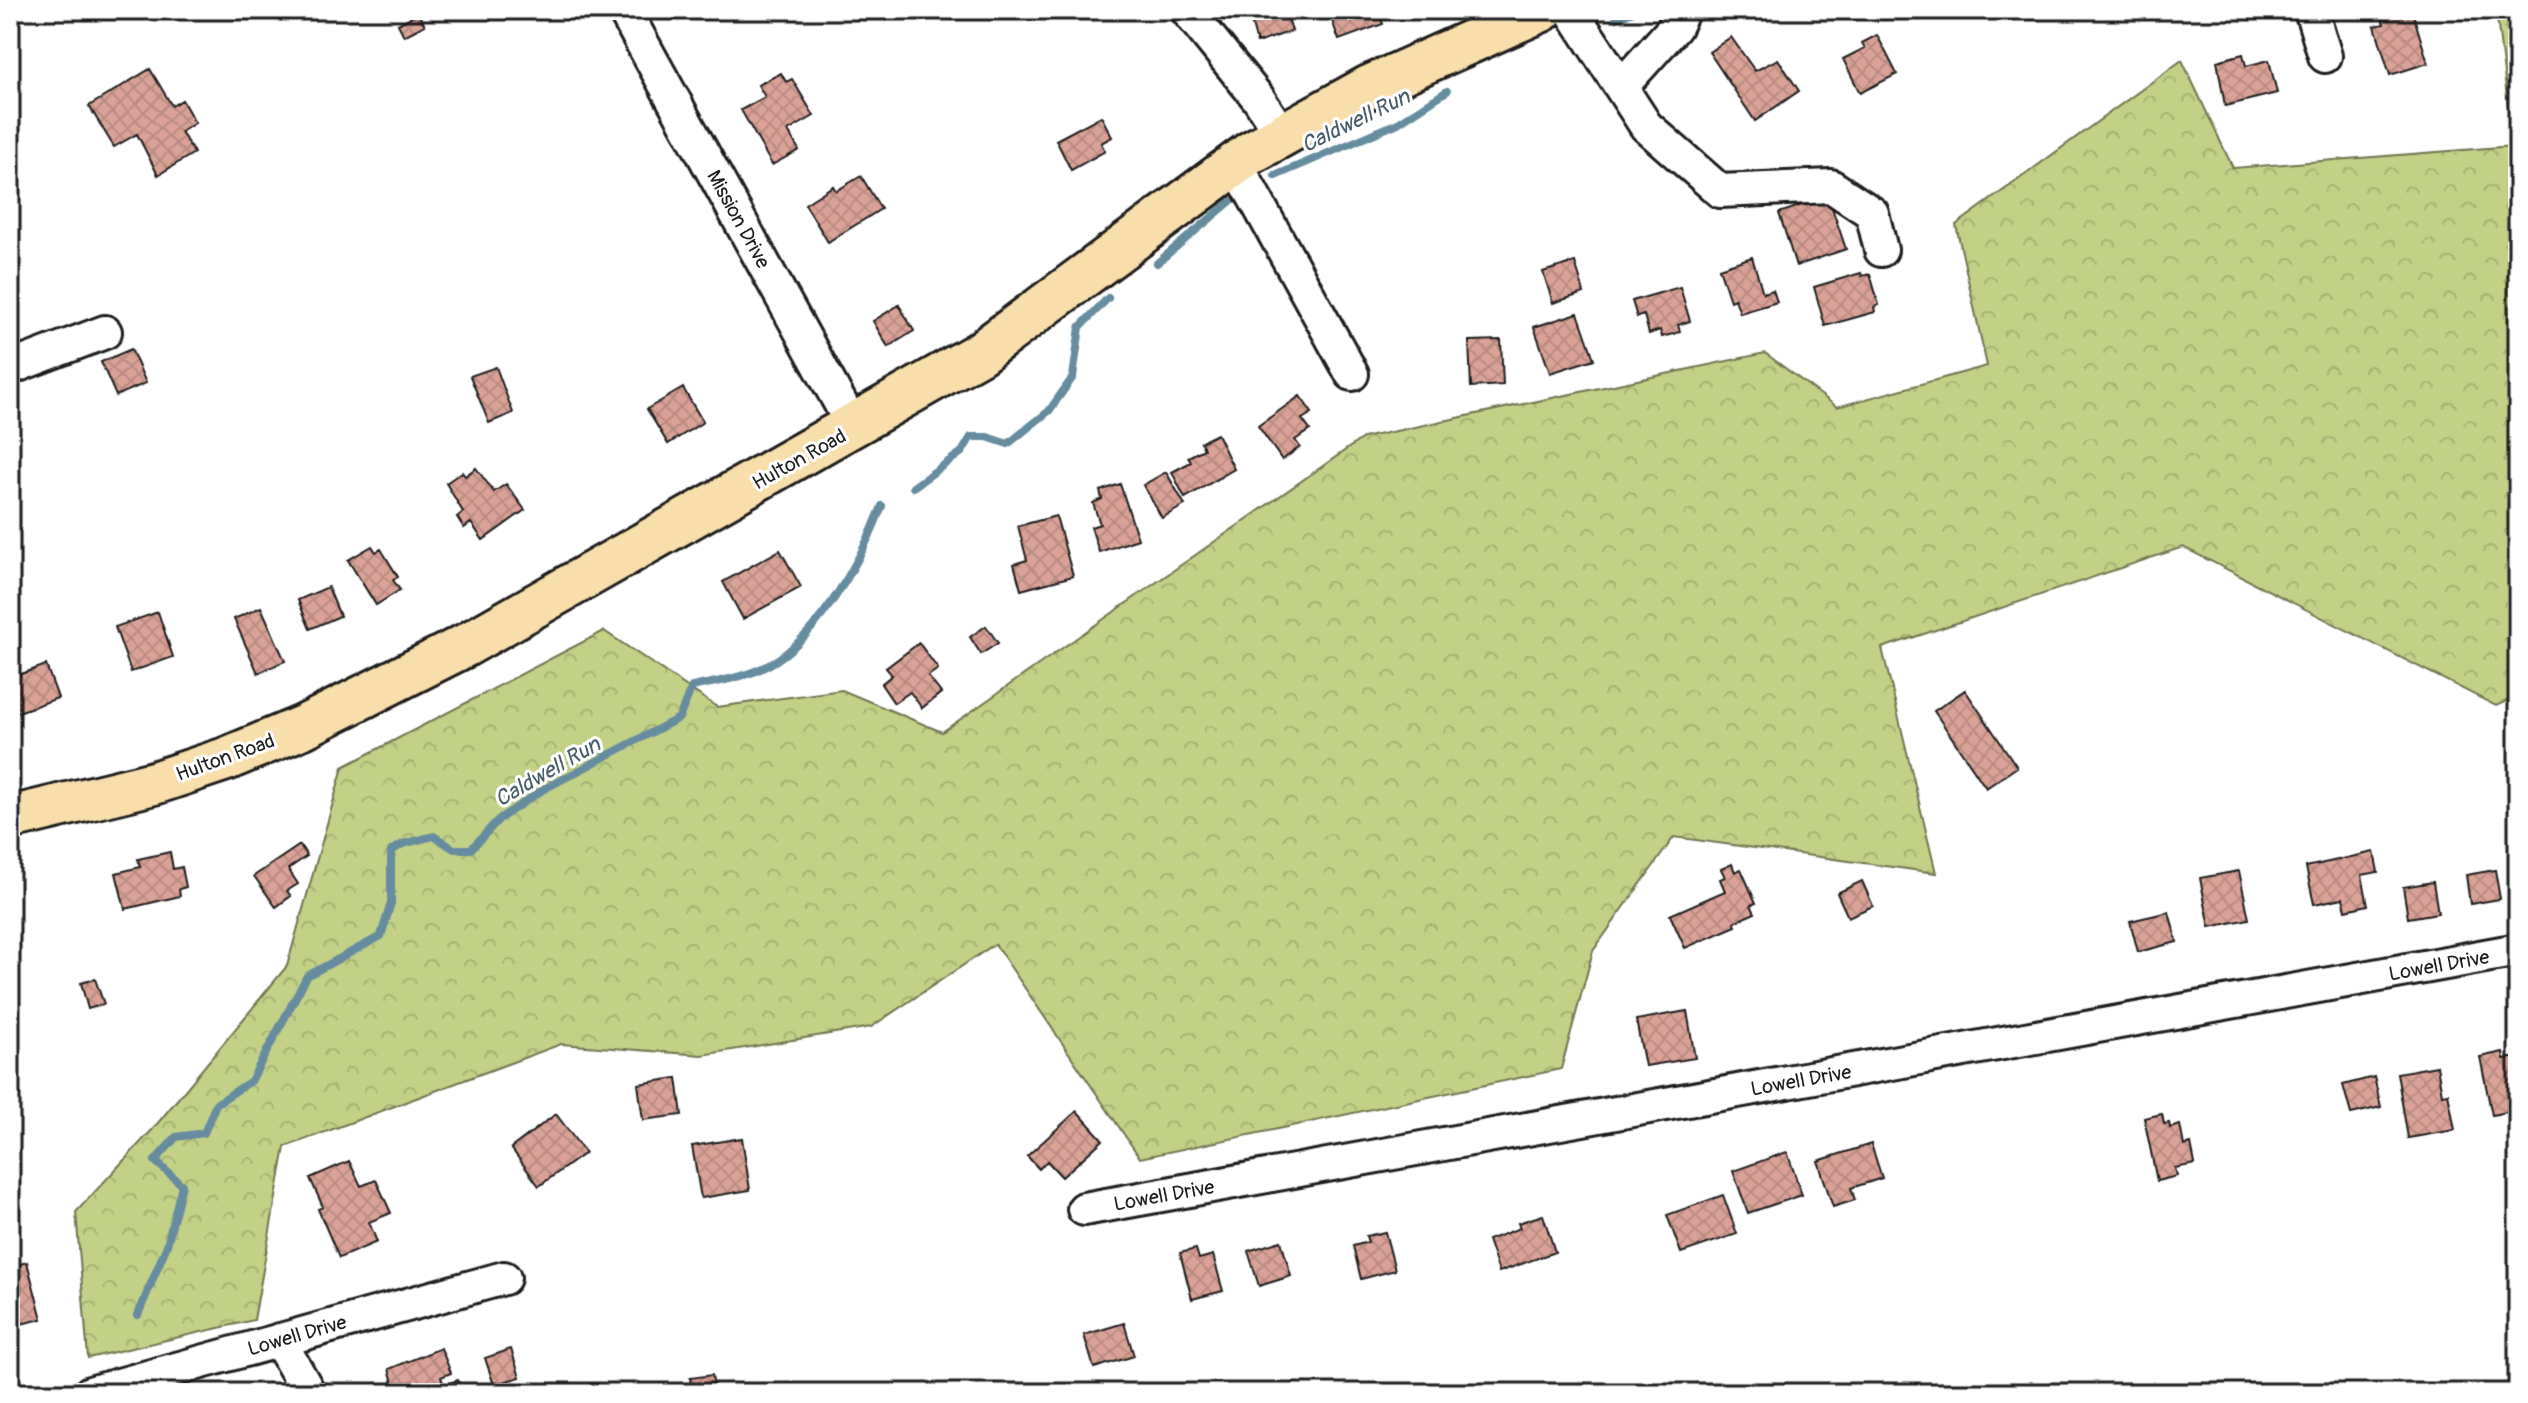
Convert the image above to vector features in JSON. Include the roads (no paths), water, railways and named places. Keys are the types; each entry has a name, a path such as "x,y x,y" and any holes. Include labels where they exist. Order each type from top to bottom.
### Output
{"main road":[{"name":"Hulton Road","path":"10,818 154,783 226,759 303,727 466,645 854,428 980,353 1236,164 1282,135 1367,88 1542,10"}],"street":[{"name":"Mission Drive","path":"624,10 854,428"},
{"path":"1187,10 1258,98 1282,135"},
{"path":"1571,10 1646,126 1720,191 1831,186 1872,213 1881,250"},
{"path":"1621,87 1675,27 1683,10"},
{"path":"2311,10 2325,56"},
{"path":"1236,164 1352,374"},
{"path":"10,368 105,332"},
{"name":"Lowell Drive","path":"1084,1209 2518,950"},
{"name":"Lowell Drive","path":"90,1393 504,1278"},
{"path":"279,1340 309,1393"}],"waterway":[{"name":"Caldwell Run","path":"1617,18 1635,10"},
{"name":"Caldwell Run","path":"1275,176 1398,123 1447,91"},
{"name":"Caldwell Run","path":"1157,263 1231,201"},
{"name":"Caldwell Run","path":"913,487 962,452 971,437 987,437 1008,444 1049,411 1073,377 1080,327 1108,298"},
{"name":"Caldwell Run","path":"138,1315 167,1245 182,1185 155,1161 176,1137 204,1133 216,1104 251,1081 307,976 381,936 391,903 391,851 403,844 434,836 454,849 471,849 499,819 544,789 679,718 692,687 742,676 779,659 816,623 833,600 862,552 882,506"}]}
